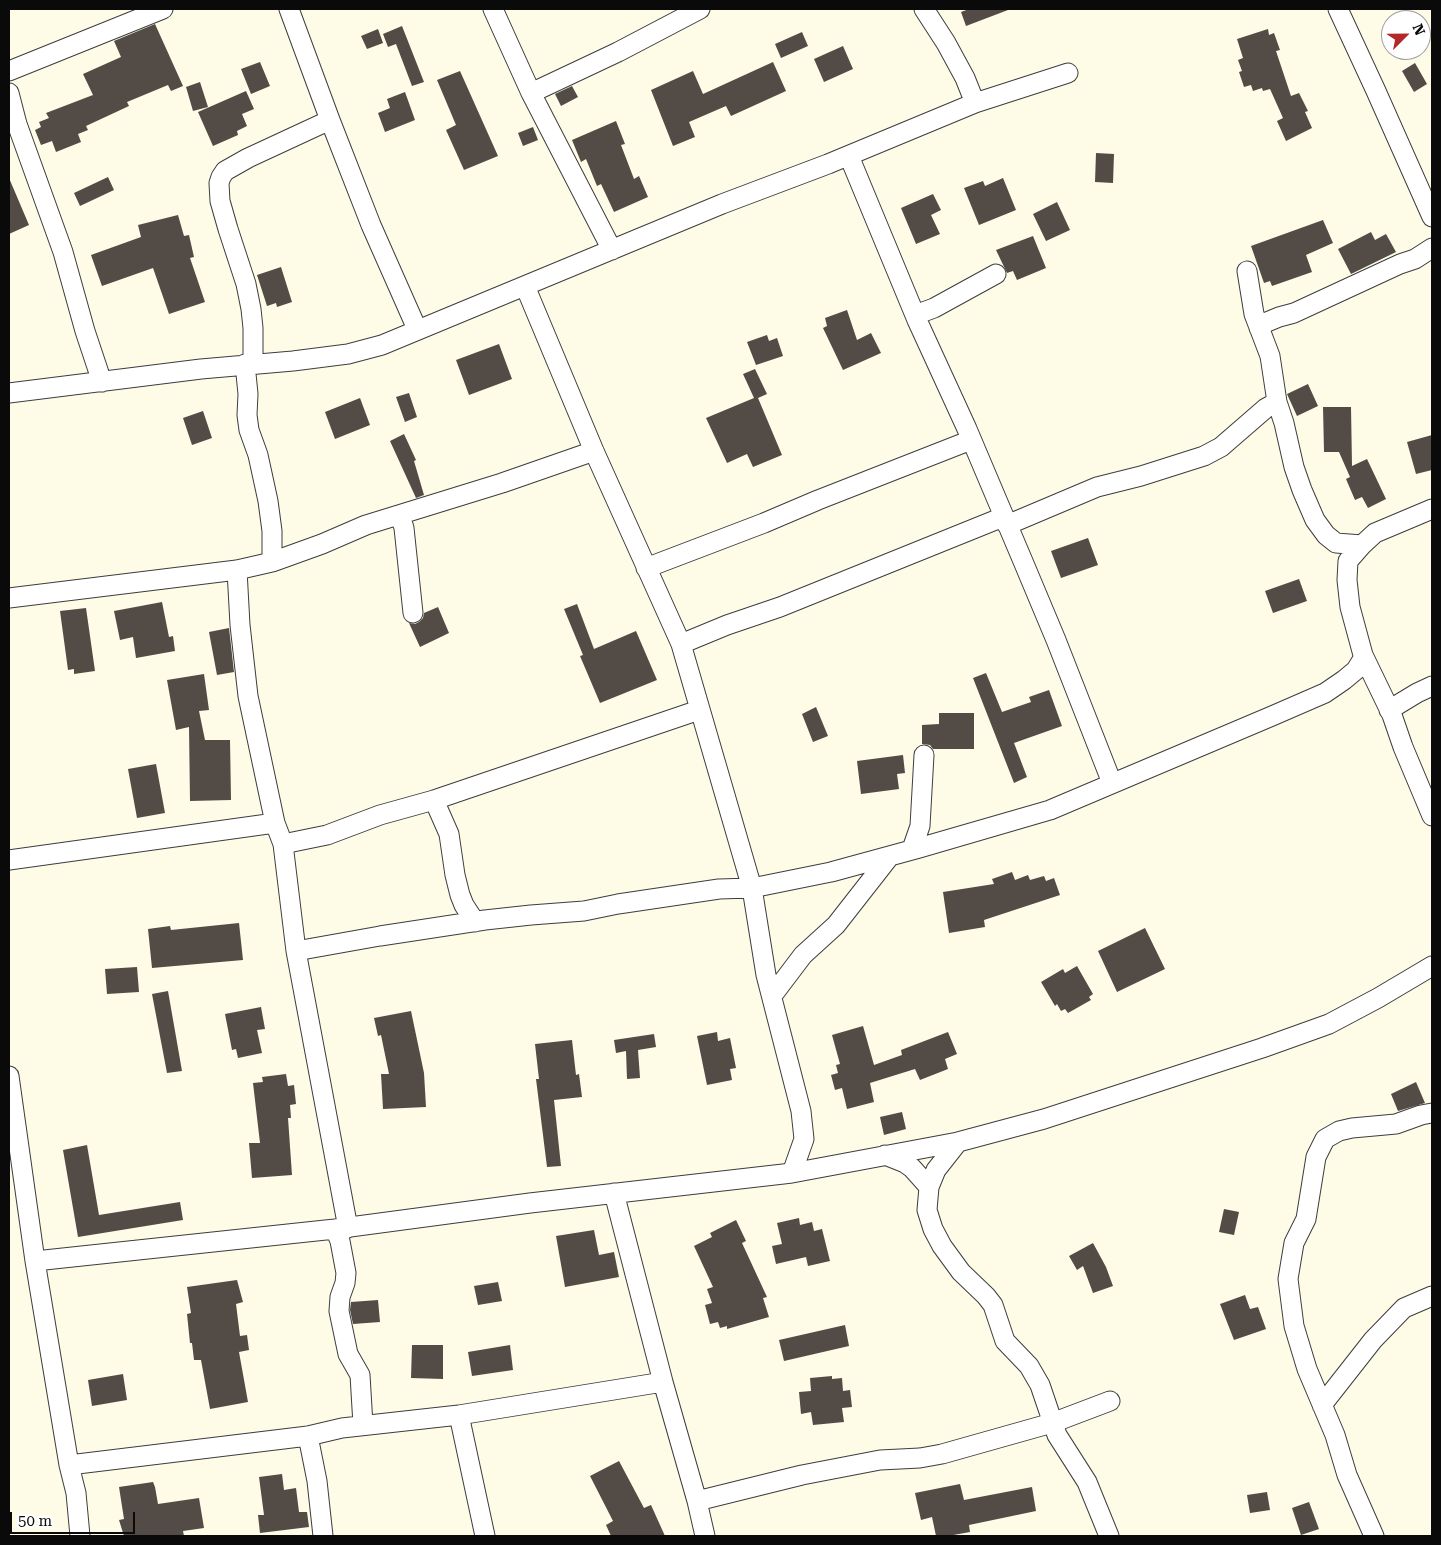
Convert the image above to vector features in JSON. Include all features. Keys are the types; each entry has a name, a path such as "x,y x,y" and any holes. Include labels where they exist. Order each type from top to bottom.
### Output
{"street":[{"path":"9,71 118,17 163,9"},
{"path":"289,9 371,225 417,329"},
{"path":"493,9 531,93 612,250"},
{"path":"924,9 965,78 975,103"},
{"path":"1338,9 1432,217"},
{"path":"531,93 618,52 687,12"},
{"path":"9,393 348,354 382,344 722,204 849,156 975,103 1068,72"},
{"path":"9,93 17,124 63,252 102,382"},
{"path":"272,562 272,531 268,501 262,471 249,430 247,415 249,364 254,328 246,284 220,201 219,183 225,171 248,158 330,120"},
{"path":"849,156 915,315 971,440 1056,640 1112,783"},
{"path":"1260,328 1267,322 1294,313 1400,264 1416,259 1432,248"},
{"path":"1247,271 1254,314 1270,356 1277,402 1302,490 1315,520 1326,534 1336,542 1362,545"},
{"path":"915,315 934,308 996,274"},
{"path":"526,286 594,451 681,644 752,888 766,975 801,1112 804,1139 792,1174"},
{"path":"681,644 727,625 1097,487 1141,476 1204,456 1221,447 1266,408 1277,402"},
{"path":"646,568 971,440"},
{"path":"9,598 237,570 272,562 322,544 366,525 502,483 594,451"},
{"path":"1432,509 1375,533 1348,561 1347,580 1350,607 1364,657 1386,703 1432,816"},
{"path":"400,515 404,528 413,613"},
{"path":"237,570 240,625 248,696 275,824 283,844 296,951 341,1228 340,1242 346,1273 340,1297 339,1311 348,1354 360,1375 363,1425"},
{"path":"296,951 475,922 584,911 720,889 752,888 830,872 890,856 1050,810 1325,692 1356,670 1364,657"},
{"path":"1344,680 1366,683 1386,703"},
{"path":"1386,703 1432,686"},
{"path":"283,844 327,835 380,815 434,800 699,710"},
{"path":"912,849 920,826 924,754"},
{"path":"434,800 449,834 460,895 475,922"},
{"path":"9,860 275,824"},
{"path":"772,996 803,955 836,925 890,856"},
{"path":"35,1261 341,1228 614,1193 792,1174 958,1142 1044,1119 1262,1048 1329,1024 1432,966"},
{"path":"9,1076 35,1261 69,1465 76,1492 80,1536"},
{"path":"1374,1536 1347,1476 1335,1435 1307,1369 1294,1326 1288,1279 1294,1243 1306,1219 1316,1157 1325,1139 1339,1131 1396,1124 1432,1114"},
{"path":"958,1142 936,1170 929,1187 927,1210 933,1230 961,1272 993,1305 1006,1340 1029,1366 1040,1385 1052,1423 1065,1450 1087,1482 1109,1536"},
{"path":"885,1155 912,1168 929,1187"},
{"path":"614,1193 705,1536"},
{"path":"1322,1405 1373,1340 1404,1308 1432,1296"},
{"path":"69,1465 308,1436 363,1425 459,1415 663,1382"},
{"path":"697,1501 802,1475 880,1460 920,1458 942,1454 1052,1423 1110,1401"},
{"path":"459,1415 485,1536"},
{"path":"308,1436 317,1481 323,1536"}],"building":[{"path":"969,9 1008,10 966,26 961,12"},
{"path":"155,24 183,86 171,91 168,85 127,102 129,106 86,126 88,130 78,134 81,142 56,152 52,141 41,145 35,130 41,127 39,122 49,118 46,113 93,95 83,74 121,57 114,41"},
{"path":"402,26 424,82 412,86 396,44 388,47 383,34"},
{"path":"378,29 383,43 367,49 361,36"},
{"path":"1268,29 1269,35 1274,33 1280,50 1276,51 1291,96 1299,93 1308,111 1305,112 1312,128 1286,141 1277,121 1283,118 1270,89 1263,91 1262,88 1253,91 1251,85 1244,87 1239,72 1242,71 1238,60 1243,58 1237,39"},
{"path":"802,32 808,46 781,58 775,44"},
{"path":"843,46 853,69 824,82 814,59"},
{"path":"260,62 270,86 251,94 241,69"},
{"path":"773,62 786,91 731,116 726,106 689,122 695,137 673,146 651,90 693,71 703,94"},
{"path":"1415,63 1427,84 1414,92 1402,71"},
{"path":"460,71 498,156 464,170 446,130 456,125 437,80"},
{"path":"200,82 208,107 193,111 186,87"},
{"path":"572,86 578,97 561,106 555,94"},
{"path":"246,91 254,109 242,114 247,126 237,131 238,135 213,146 198,112"},
{"path":"405,92 415,120 385,132 378,113 390,108 387,99"},
{"path":"616,121 625,144 621,145 634,179 639,176 648,197 614,212 601,184 597,186 586,159 581,162 572,140"},
{"path":"533,127 538,140 523,146 518,133"},
{"path":"1096,153 1114,154 1113,183 1095,182"},
{"path":"108,177 114,190 80,206 74,193"},
{"path":"9,178 29,225 9,234"},
{"path":"1003,178 1016,210 979,225 964,188 983,181 985,186"},
{"path":"933,194 941,210 931,215 940,234 916,244 901,208"},
{"path":"1057,202 1070,230 1046,241 1033,214"},
{"path":"178,215 184,236 189,235 194,257 190,258 205,302 169,314 153,268 102,286 91,255 141,237 138,225"},
{"path":"1323,220 1333,243 1306,255 1312,272 1272,286 1270,281 1264,283 1251,246"},
{"path":"1371,232 1375,240 1386,234 1396,252 1351,274 1338,249"},
{"path":"1033,236 1046,268 1017,280 1013,271 1007,273 996,250"},
{"path":"281,267 292,302 277,307 276,303 267,306 257,275"},
{"path":"847,310 857,340 871,333 881,353 843,370 823,328 827,326 825,318"},
{"path":"767,335 769,341 777,338 783,356 756,365 747,342"},
{"path":"499,344 512,379 469,395 456,360"},
{"path":"755,369 767,394 758,398 782,455 753,467 747,454 727,463 706,418 754,398 743,374"},
{"path":"1308,384 1318,406 1297,416 1287,394"},
{"path":"409,393 417,417 405,422 396,397"},
{"path":"360,398 370,425 335,439 325,412"},
{"path":"1323,407 1351,407 1352,466 1367,459 1386,499 1368,508 1362,497 1355,500 1346,479 1350,477 1339,452 1324,452"},
{"path":"203,411 212,438 192,445 183,418"},
{"path":"404,434 416,460 414,461 424,495 416,498 390,441"},
{"path":"1432,435 1432,470 1416,474 1407,442"},
{"path":"1088,538 1098,565 1061,578 1051,551"},
{"path":"1299,579 1307,601 1273,613 1265,591"},
{"path":"162,602 169,637 173,636 175,651 136,658 133,637 120,640 114,611"},
{"path":"577,604 594,649 636,631 657,680 600,703 580,656 583,655 564,609"},
{"path":"438,607 449,633 420,647 409,623 415,624 419,622 423,618 424,613"},
{"path":"86,608 95,671 74,674 74,669 68,670 60,611"},
{"path":"229,628 234,672 217,675 209,632"},
{"path":"986,673 1002,712 1031,702 1029,697 1049,690 1062,726 1014,743 1027,777 1014,783 973,678"},
{"path":"204,674 209,710 199,711 205,740 230,740 231,800 190,801 189,727 176,730 167,680"},
{"path":"816,707 828,736 813,742 802,714"},
{"path":"939,713 974,713 974,749 933,749 930,745 922,744 922,725 939,724"},
{"path":"903,755 905,773 897,774 899,789 861,794 857,761"},
{"path":"156,764 165,813 137,818 128,769"},
{"path":"1012,872 1015,880 1028,875 1030,880 1044,876 1046,881 1054,878 1060,895 984,920 985,927 949,933 943,892 994,884 992,879"},
{"path":"239,923 243,960 152,968 148,929 170,926 171,930"},
{"path":"1145,928 1165,969 1117,992 1098,951"},
{"path":"1077,966 1093,994 1089,997 1091,1000 1068,1013 1065,1009 1061,1011 1057,1004 1055,1006 1041,982 1063,969 1065,973"},
{"path":"137,967 139,992 107,994 105,969"},
{"path":"168,991 182,1071 167,1073 152,994"},
{"path":"261,1007 265,1029 257,1030 262,1053 238,1058 236,1049 232,1050 225,1014"},
{"path":"411,1011 424,1073 426,1107 383,1109 381,1074 389,1074 381,1035 378,1036 374,1018"},
{"path":"863,1026 874,1065 902,1055 901,1050 948,1032 957,1054 945,1059 948,1069 920,1080 915,1069 870,1083 874,1102 847,1109 842,1088 835,1090 831,1075 838,1073 836,1065 840,1064 832,1035"},
{"path":"717,1032 718,1041 730,1038 736,1068 730,1069 732,1080 707,1085 697,1036"},
{"path":"654,1034 656,1047 638,1050 640,1078 627,1079 626,1051 616,1053 614,1040"},
{"path":"572,1040 576,1075 579,1074 582,1097 554,1100 561,1166 547,1167 536,1079 539,1079 535,1044"},
{"path":"286,1074 288,1086 294,1085 296,1104 290,1105 291,1118 288,1118 292,1175 252,1178 249,1143 260,1143 253,1083 263,1082 262,1077"},
{"path":"1416,1082 1425,1103 1398,1111 1391,1094"},
{"path":"902,1112 906,1129 884,1135 880,1117"},
{"path":"87,1145 99,1215 180,1202 183,1220 78,1237 63,1150"},
{"path":"1224,1209 1239,1212 1234,1235 1219,1232"},
{"path":"799,1218 800,1225 812,1222 814,1231 822,1229 830,1261 808,1266 806,1257 776,1264 772,1246 782,1244 777,1223"},
{"path":"736,1220 746,1241 742,1243 767,1297 763,1298 769,1317 727,1329 727,1326 720,1328 718,1322 710,1324 705,1305 712,1303 707,1289 713,1287 694,1246 712,1237 710,1233"},
{"path":"594,1230 599,1255 614,1252 619,1277 565,1287 556,1236"},
{"path":"1093,1243 1106,1267 1113,1286 1093,1293 1083,1266 1077,1270 1069,1256"},
{"path":"237,1280 243,1302 236,1304 240,1336 247,1335 249,1350 239,1352 248,1402 210,1409 201,1360 194,1360 192,1343 190,1343 187,1314 191,1313 187,1287"},
{"path":"498,1282 502,1301 478,1305 474,1286"},
{"path":"1245,1295 1250,1309 1258,1307 1266,1329 1234,1340 1220,1304"},
{"path":"378,1300 380,1322 353,1324 350,1310 351,1302"},
{"path":"845,1325 849,1346 784,1361 779,1340"},
{"path":"412,1345 443,1345 443,1379 411,1378"},
{"path":"510,1345 513,1370 472,1376 468,1352"},
{"path":"123,1374 127,1400 92,1406 88,1380"},
{"path":"832,1376 832,1379 842,1378 843,1391 850,1390 852,1407 842,1408 844,1422 813,1425 811,1412 801,1414 799,1392 811,1391 810,1378"},
{"path":"619,1461 644,1508 651,1505 665,1536 611,1536 606,1525 613,1521 590,1476"},
{"path":"282,1474 284,1490 296,1488 299,1512 307,1512 309,1527 260,1533 258,1515 264,1515 259,1477"},
{"path":"153,1482 158,1504 199,1498 204,1528 183,1531 184,1536 124,1536 119,1520 124,1519 119,1487"},
{"path":"960,1484 964,1500 1032,1487 1036,1511 969,1525 970,1532 936,1536 932,1517 921,1520 915,1493"},
{"path":"1267,1492 1270,1510 1250,1513 1247,1495"},
{"path":"1309,1502 1319,1529 1301,1535 1292,1508"}]}
